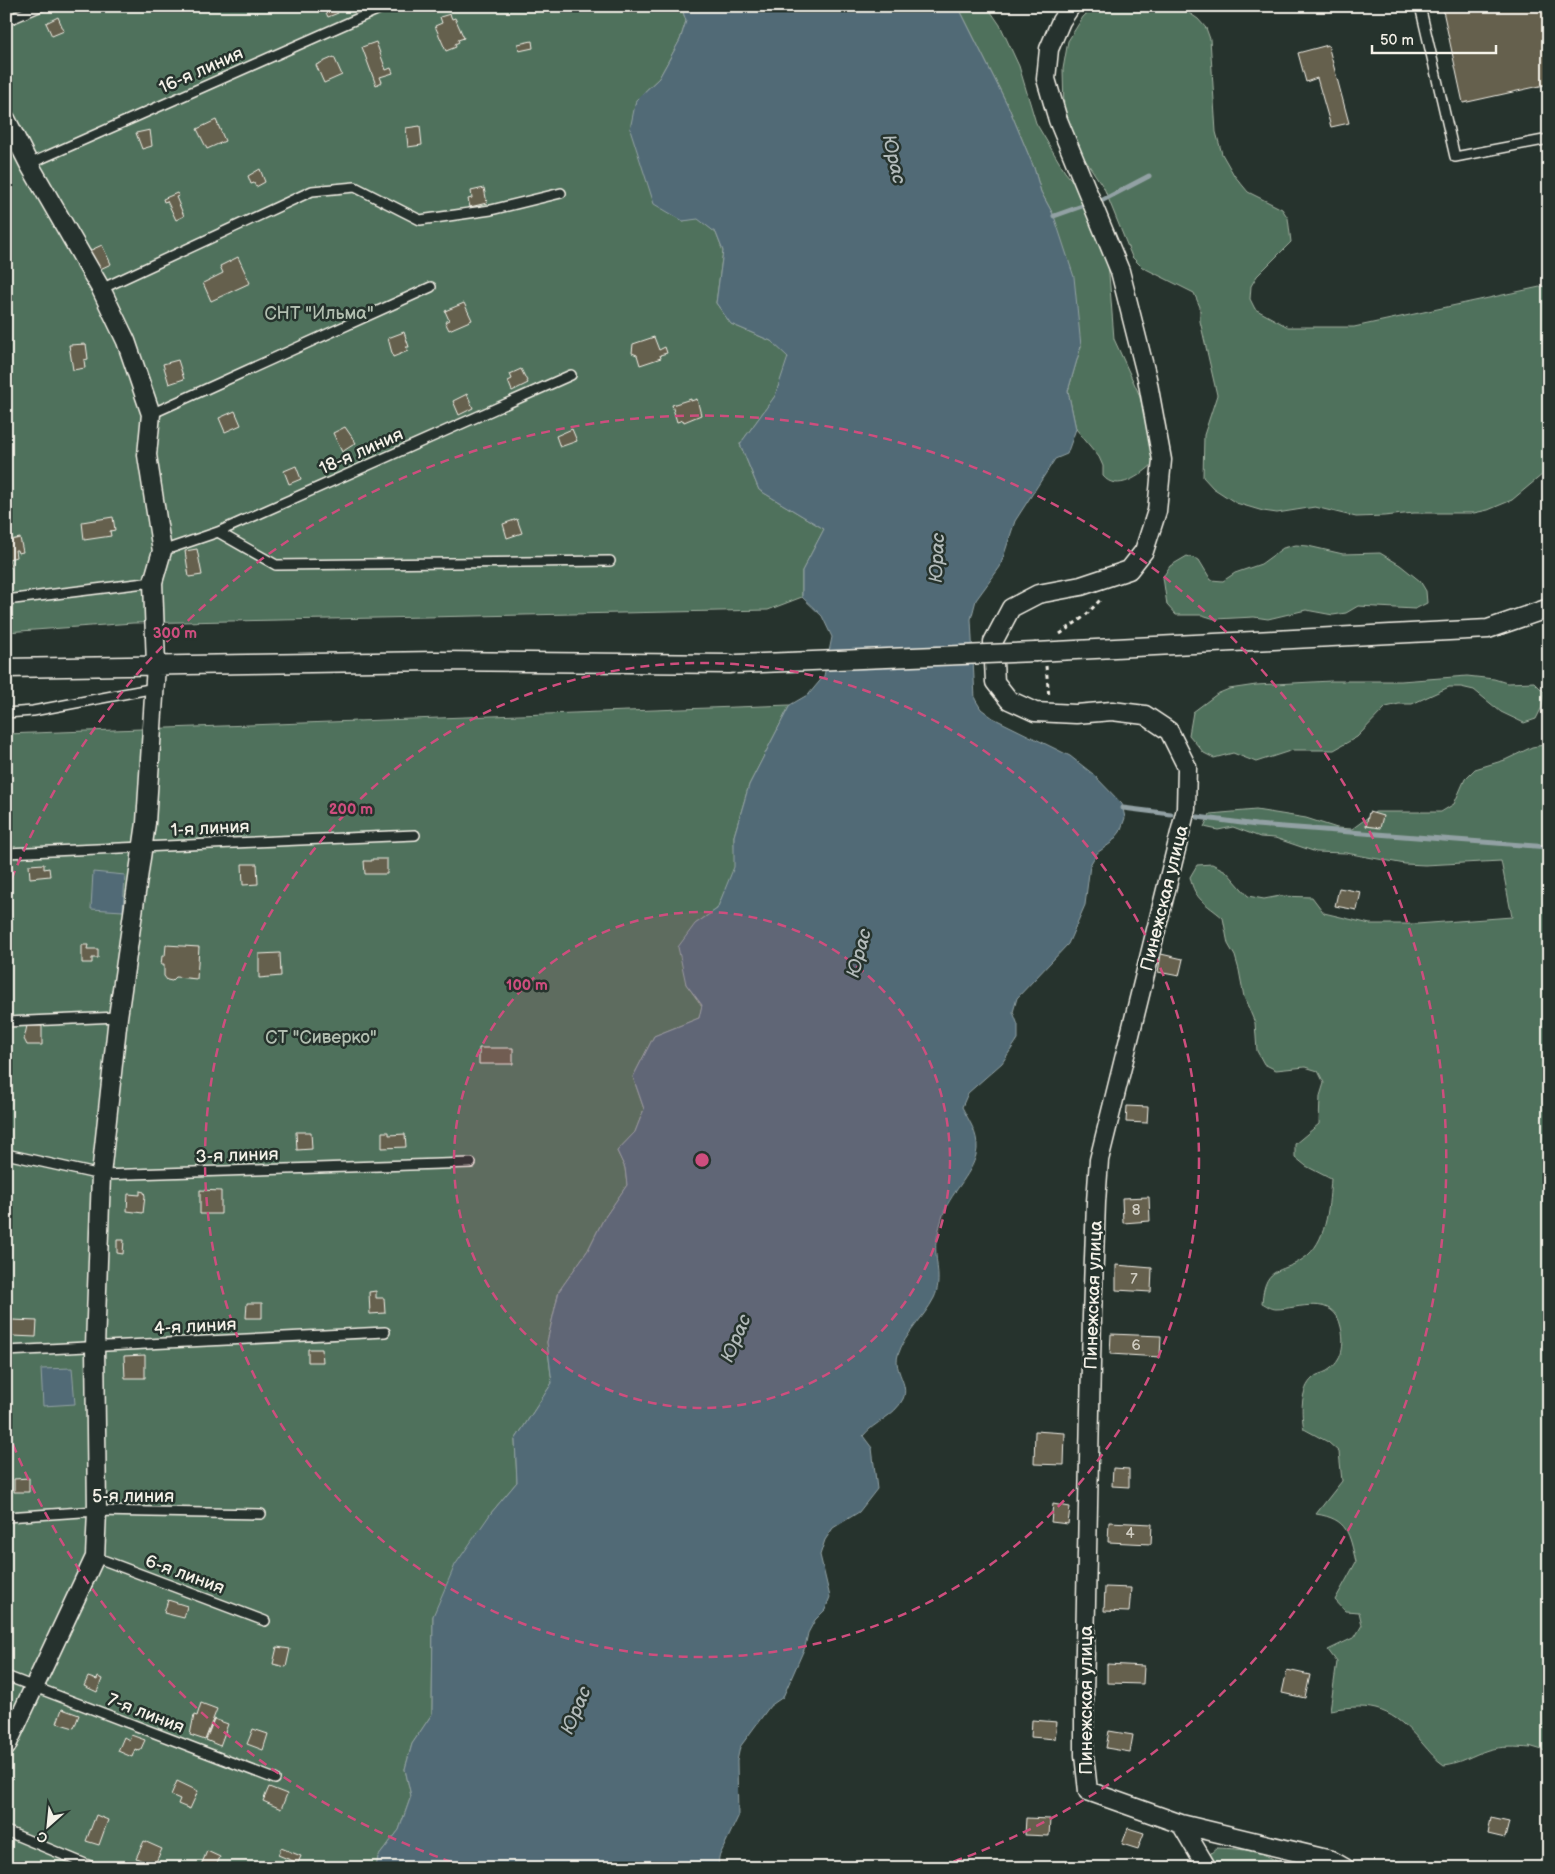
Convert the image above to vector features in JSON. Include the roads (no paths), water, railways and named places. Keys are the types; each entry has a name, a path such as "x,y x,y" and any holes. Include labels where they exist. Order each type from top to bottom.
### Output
{"street":[{"name":"Пинежская улица","path":"1071,6 1061,21 1050,49 1046,79 1058,120 1120,271 1147,378 1162,460 1160,486 1157,511 1144,551 1128,570 1081,586 1038,594 1011,608 993,642 995,682 1009,700 1035,712 1076,714 1112,711 1145,715 1169,731 1187,767 1186,809 1099,1160 1092,1307 1084,1696 1084,1755 1088,1791 1181,1824"},
{"path":"6,119 29,164 101,289 126,341 151,414 147,455 162,551 153,582 156,665 146,823 118,1017 101,1175 95,1347 97,1511 94,1557 6,1748"},
{"path":"6,668 436,661 733,664 1041,657 1488,629 1549,608"},
{"path":"1181,1824 1207,1868"},
{"path":"1181,1824 1331,1860 1345,1868"}],"lane":[{"path":"6,22 40,6"},
{"name":"16-я линия","path":"29,164 386,6"},
{"path":"1420,6 1455,158 1549,139"},
{"path":"101,289 312,191 355,187 420,220 491,210 561,193"},
{"path":"151,414 431,287"},
{"name":"18-я линия","path":"162,551 218,532 571,375"},
{"path":"218,532 276,565 610,561"},
{"path":"6,600 153,582"},
{"path":"6,713 33,711 155,688"},
{"name":"1-я линия","path":"6,853 415,835"},
{"path":"6,1022 118,1017"},
{"name":"3-я линия","path":"6,1154 101,1175 471,1163"},
{"name":"4-я линия","path":"6,1350 385,1332"},
{"name":"5-я линия","path":"6,1517 97,1511 261,1514"},
{"name":"6-я линия","path":"94,1557 265,1621"},
{"name":"7-я линия","path":"6,1676 275,1779"},
{"path":"6,1831 95,1868"}],"water":[{"name":"Юрас","path":"681,6 958,6 1009,108 1034,168 1041,192 1054,216 1074,277 1081,346 1068,391 1076,429 1067,454 1055,459 1015,521 1000,567 976,600 971,619 975,699 981,709 993,718 1070,756 1093,774 1122,804 1125,818 1120,832 1111,843 1097,853 1090,865 1085,905 1068,944 1017,998 1013,1012 1018,1025 1018,1039 1002,1063 968,1093 962,1107 975,1132 977,1149 968,1174 944,1212 936,1242 937,1291 930,1305 905,1340 898,1355 898,1367 905,1393 903,1399 890,1415 873,1426 863,1436 872,1448 877,1489 859,1512 833,1528 825,1540 820,1555 830,1597 825,1610 815,1620 808,1633 805,1647 783,1697 770,1706 740,1747 737,1761 738,1817 719,1857 718,1868 376,1868 378,1857 399,1830 411,1796 405,1769 412,1744 432,1714 433,1616 455,1565 491,1513 517,1482 515,1440 552,1383 547,1342 559,1291 588,1250 603,1220 627,1185 625,1168 617,1151 635,1132 644,1109 633,1077 654,1036 699,1018 702,1005 686,984 678,947 695,924 717,909 734,867 734,836 749,785 790,705 809,694 824,676 832,637 822,616 802,597 802,571 824,529 759,490 740,444 775,396 788,357 771,341 731,324 716,303 723,251 716,233 698,219 683,221 654,204 630,129 636,100 659,78 680,40 686,21"},
{"path":"93,872 125,875 123,911 91,909"},
{"path":"72,1368 75,1404 43,1406 41,1369"}],"waterway":[{"path":"1103,200 1149,176"},
{"path":"1054,216 1082,206"},
{"path":"1123,808 1171,814"},
{"path":"1198,817 1256,825 1549,847"}],"park label":[{"name":"СНТ \"Ильма\"","path":"319,313"},
{"name":"СТ \"Сиверко\"","path":"321,1037"}]}
